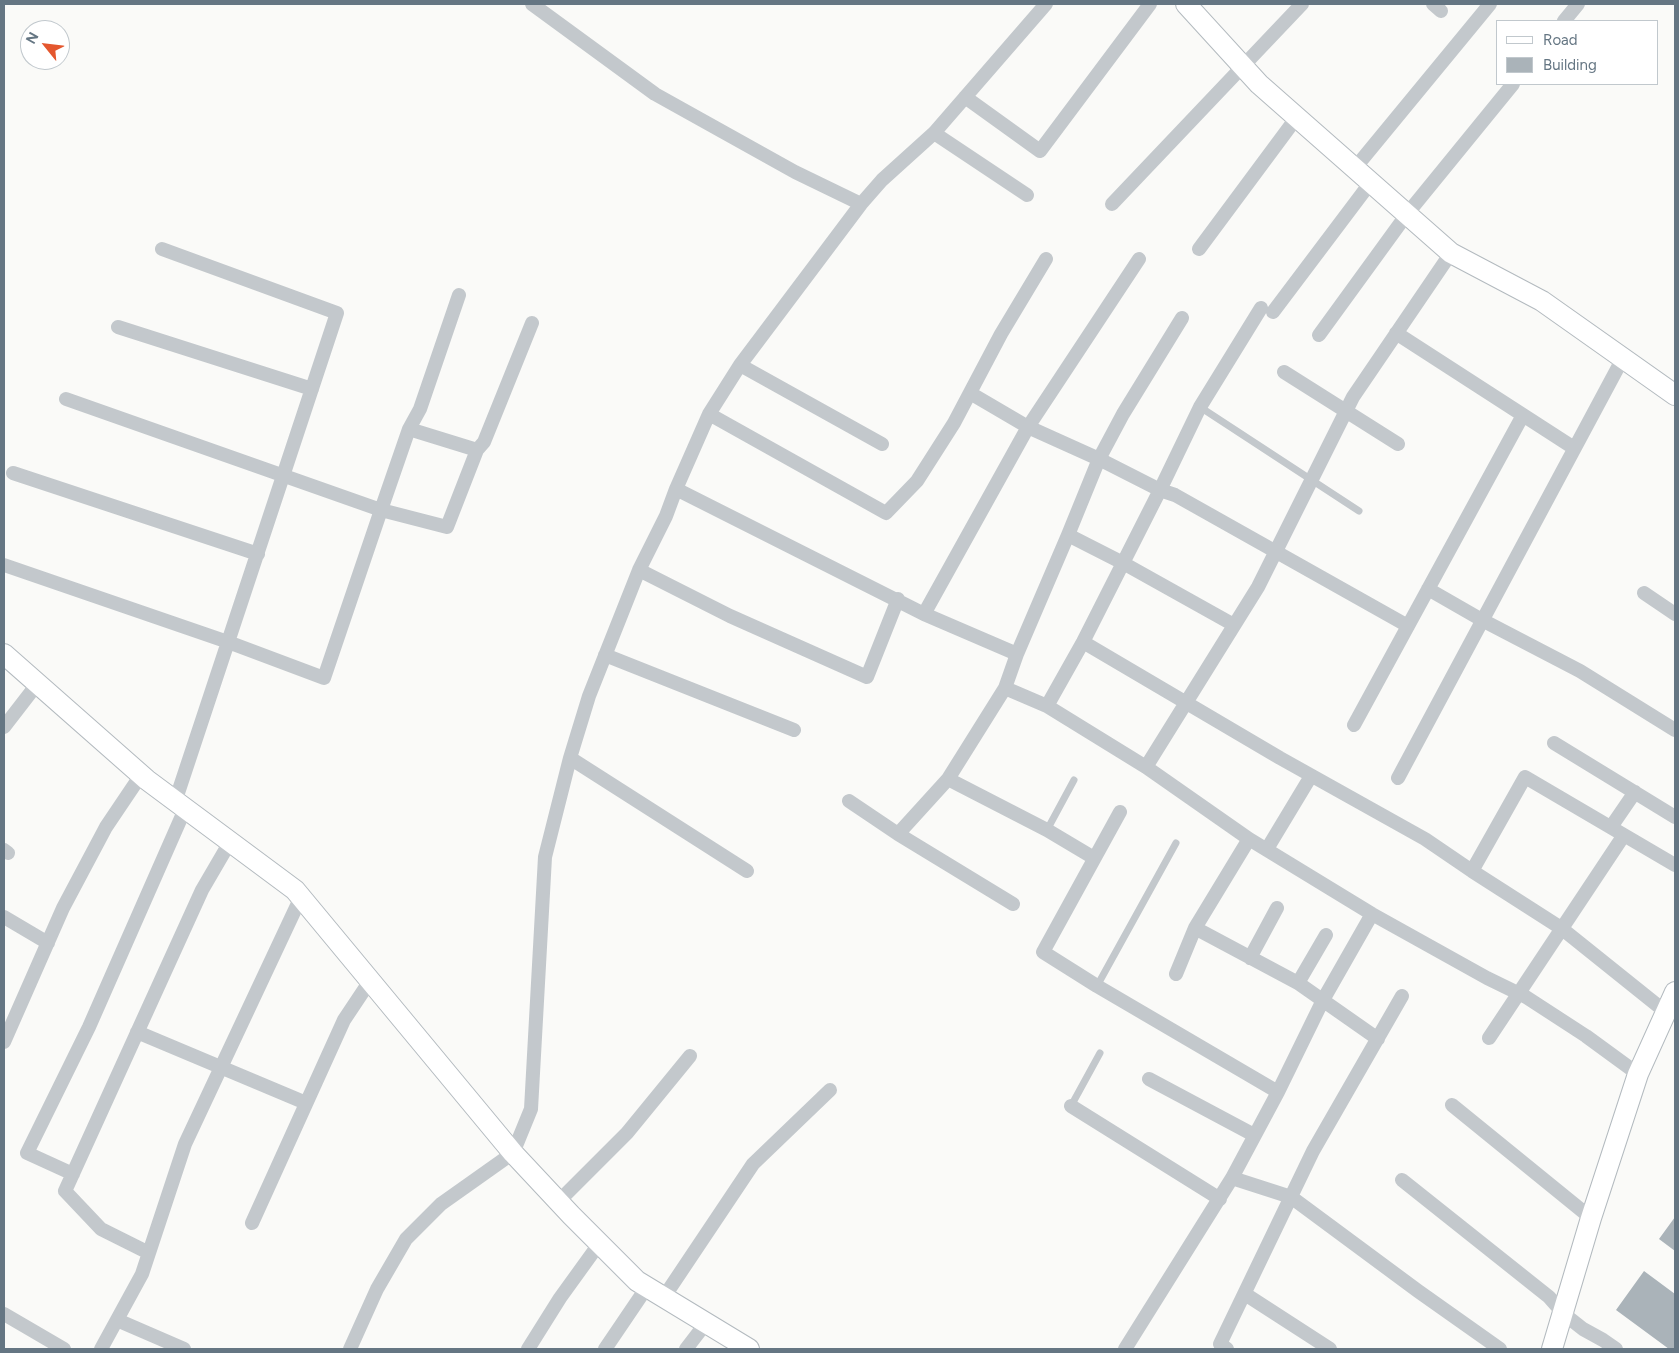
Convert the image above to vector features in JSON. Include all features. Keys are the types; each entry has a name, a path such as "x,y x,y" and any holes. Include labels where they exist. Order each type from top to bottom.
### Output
{"street":[{"path":"532,4 655,94 796,172 861,204"},
{"path":"350,1349 377,1289 406,1239 441,1204 513,1153 531,1109 545,857 570,758 589,696 639,570 666,516 709,414 740,365 861,204 882,180 934,133 1046,4"},
{"path":"965,97 1040,152 1150,4"},
{"path":"1186,4 1259,84 1451,253 1542,301 1675,395"},
{"path":"1112,204 1302,4"},
{"path":"1355,168 1490,4"},
{"path":"1565,20 1578,4"},
{"path":"1319,335 1407,214 1512,85"},
{"path":"1200,249 1298,118"},
{"path":"934,133 1027,195"},
{"path":"1046,706 1083,642 1200,406 1267,310 1371,182"},
{"path":"73,1174 27,1153 89,1027 180,805 228,642 338,313 162,249"},
{"path":"1146,767 1258,587 1353,397 1451,253"},
{"path":"709,414 886,513 917,481 954,423 1001,334 1046,259"},
{"path":"924,614 1028,427 1139,259"},
{"path":"4,565 228,642 324,678 409,429 420,409 459,295"},
{"path":"898,834 948,779 1005,688 1017,654 1099,459 1123,414 1182,318"},
{"path":"66,399 381,510 447,527 476,450 484,442 532,323"},
{"path":"118,327 312,389"},
{"path":"1396,333 1574,448"},
{"path":"1398,778 1623,358"},
{"path":"740,365 882,444"},
{"path":"1284,372 1398,444"},
{"path":"970,393 1028,427 1099,459 1160,490 1175,495 1408,626"},
{"path":"1354,725 1523,415"},
{"path":"409,429 476,450"},
{"path":"13,473 258,554"},
{"path":"676,489 924,614 1017,654"},
{"path":"1068,535 1123,563 1234,625"},
{"path":"639,570 730,616 867,677 898,600"},
{"path":"1428,589 1482,620 1580,671 1675,730"},
{"path":"1644,593 1675,614"},
{"path":"1083,642 1312,776 1425,839 1561,928 1667,1013"},
{"path":"4,654 141,775 295,890 513,1153 599,1244 637,1280 749,1349"},
{"path":"605,655 794,730"},
{"path":"4,727 38,683"},
{"path":"1005,688 1046,706 1146,767 1250,839 1372,914 1517,994 1526,997 1586,1036 1638,1074"},
{"path":"1554,743 1675,817"},
{"path":"570,758 747,871"},
{"path":"4,1042 63,908 106,827 141,775"},
{"path":"1267,849 1312,776"},
{"path":"1472,871 1525,777 1675,865"},
{"path":"948,779 1047,830 1094,858"},
{"path":"1611,827 1635,792"},
{"path":"849,801 898,834 1013,904"},
{"path":"1120,812 1043,952 1097,986 1278,1092"},
{"path":"1489,1038 1624,835"},
{"path":"1176,974 1196,928 1250,839"},
{"path":"149,1253 101,1229 65,1191 202,890 230,842"},
{"path":"101,1349 142,1274 185,1144 301,897"},
{"path":"1250,958 1277,908"},
{"path":"1125,1349 1232,1178 1324,1000 1372,914"},
{"path":"4,917 48,944"},
{"path":"1196,928 1298,983 1378,1039"},
{"path":"1298,983 1326,935"},
{"path":"252,1223 344,1020 370,981"},
{"path":"1552,1349 1564,1314 1591,1218 1638,1074 1675,992"},
{"path":"1226,1349 1220,1344 1313,1151 1402,996"},
{"path":"138,1032 306,1103"},
{"path":"558,1201 627,1132 690,1056"},
{"path":"1149,1079 1254,1136"},
{"path":"605,1349 655,1292 753,1164 830,1090"},
{"path":"1452,1105 1591,1218"},
{"path":"1071,1106 1220,1199"},
{"path":"1232,1178 1291,1197 1418,1292 1500,1349"},
{"path":"1402,1180 1549,1297 1564,1314 1583,1329 1616,1349"},
{"path":"528,1349 560,1298 599,1244"},
{"path":"1245,1294 1330,1349"},
{"path":"4,1314 64,1349"},
{"path":"117,1320 184,1349"},
{"path":"686,1349 706,1322"}],"lane":[{"path":"1200,406 1312,478 1359,511"},
{"path":"1047,830 1074,780"},
{"path":"1097,986 1176,843"},
{"path":"1071,1106 1100,1053"}],"building":[{"path":"1675,1217 1675,1251 1659,1239"},
{"path":"1644,1271 1675,1294 1675,1349 1669,1349 1616,1310"}]}
